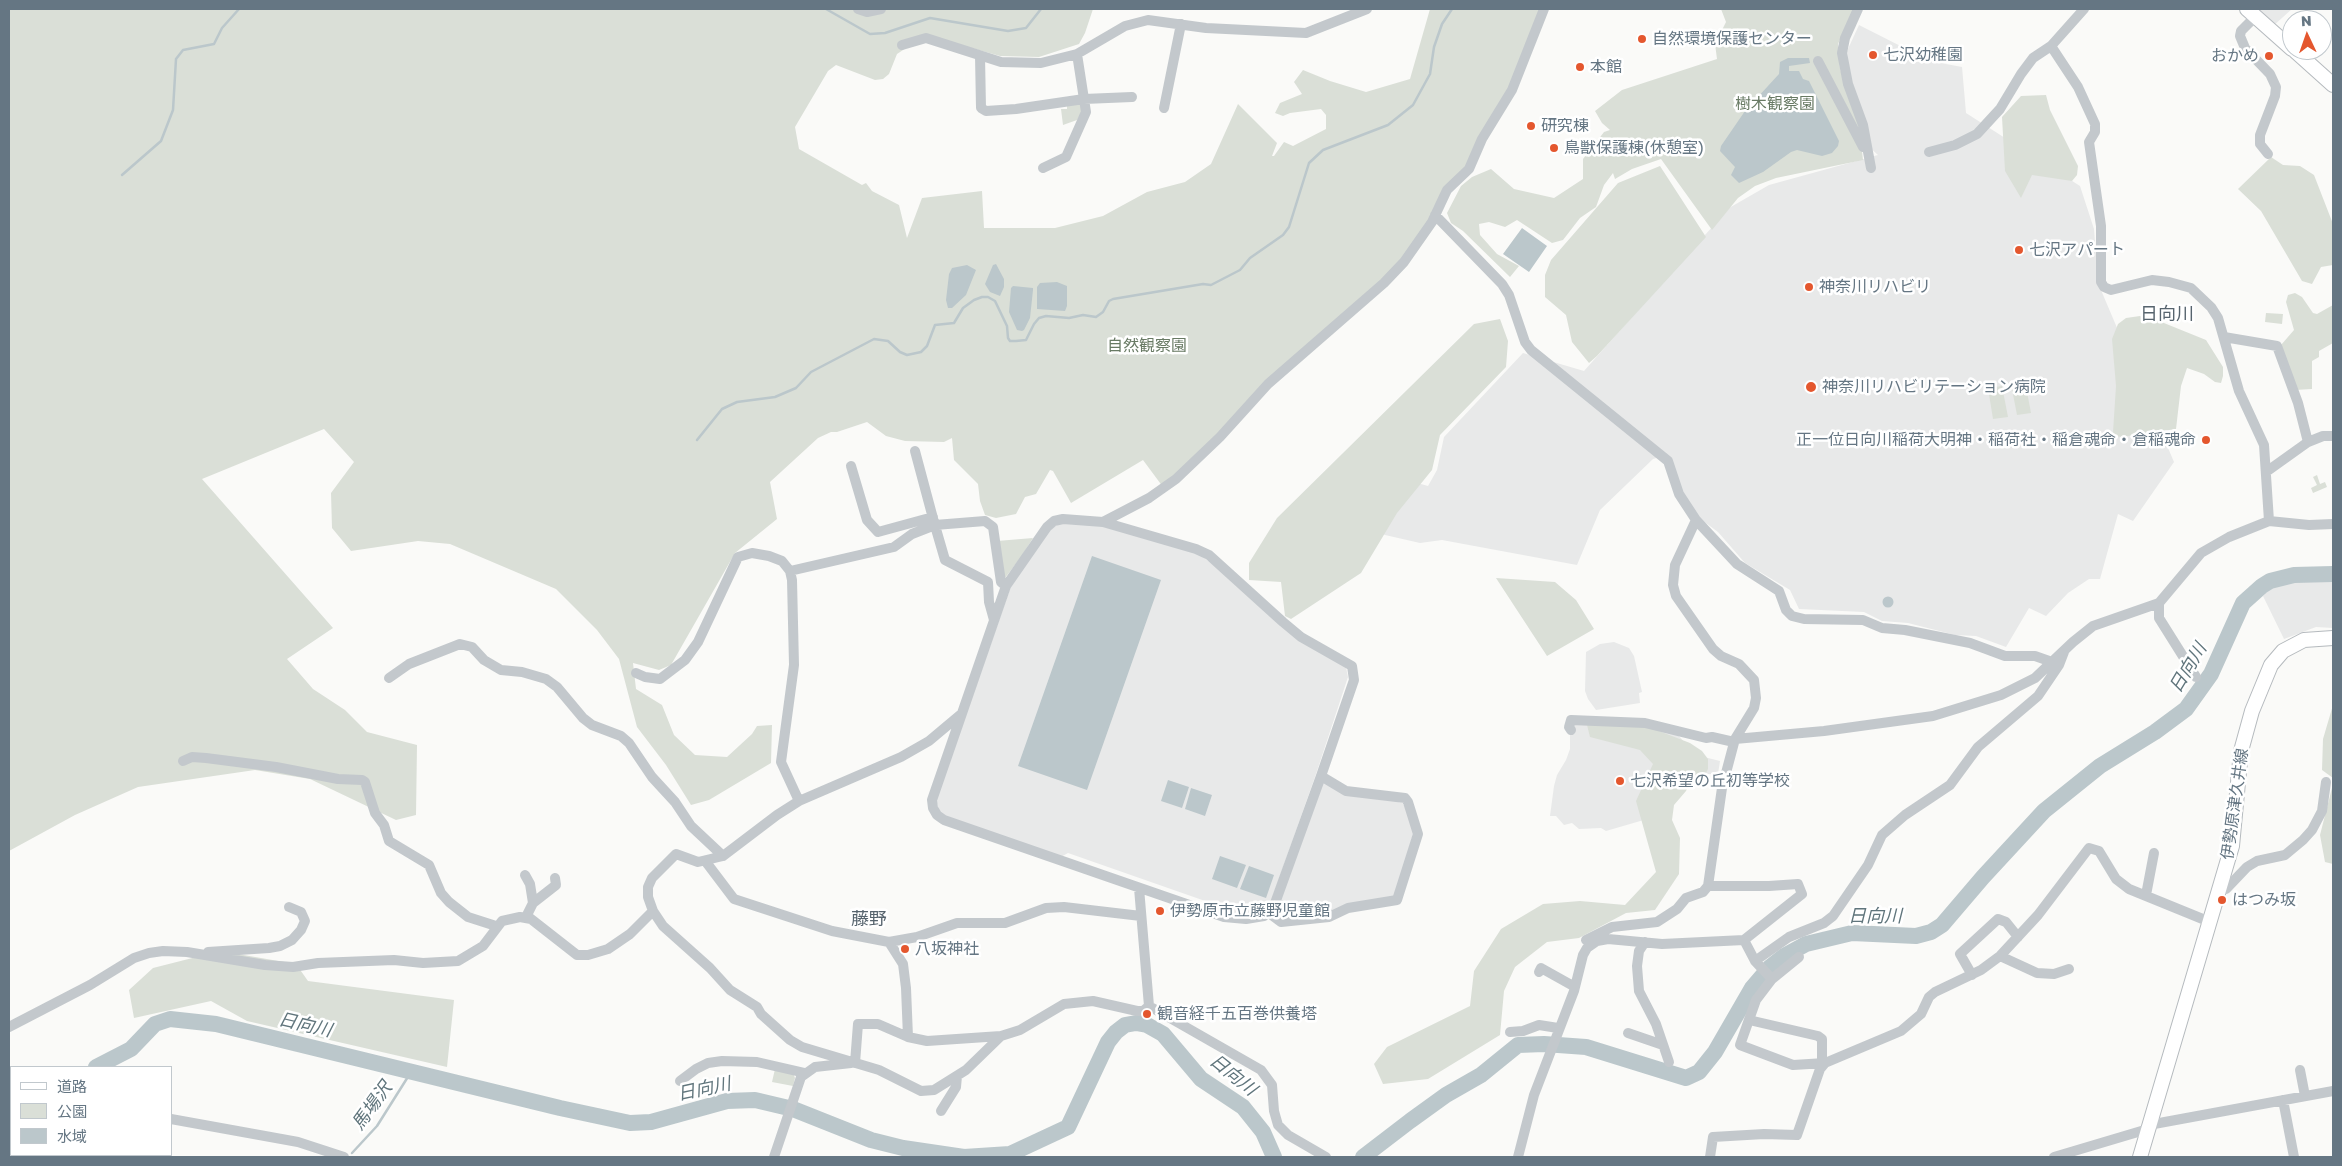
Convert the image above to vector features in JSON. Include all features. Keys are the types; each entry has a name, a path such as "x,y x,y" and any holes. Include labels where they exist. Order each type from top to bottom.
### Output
{"main road":[{"path":"2251,13 2282,40"},
{"path":"2306,60 2332,83"},
{"name":"伊勢原津久井線","path":"2140,1157 2232,846 2241,751 2252,711 2266,674 2277,657 2292,645 2304,640 2333,638"}],"street":[{"path":"858,9 867,12 880,9"},
{"path":"902,45 926,38 1001,62 1040,63 1077,54 1125,26 1148,20 1206,28 1306,33 1367,9"},
{"path":"1103,522 1149,498 1176,478 1220,437 1268,384 1384,283 1404,262 1435,215 1447,190 1469,169 1482,140 1512,90 1544,9"},
{"path":"1858,9 1845,38 1842,53 1848,84 1863,125 1867,155 1871,168"},
{"path":"1929,152 1963,142 1977,134 2000,109 2021,74 2034,58 2051,46 2084,9"},
{"path":"2251,13 2240,36 2245,48 2270,74 2276,87 2275,96 2260,134 2260,144 2268,154"},
{"path":"1164,108 1181,24"},
{"path":"2051,46 2078,87 2095,124 2095,132 2089,142 2101,226 2101,282 2104,287 2111,290 2152,280 2169,282 2191,288 2211,307 2218,318 2239,391 2264,445 2269,520"},
{"path":"1043,168 1066,157 1086,112 1077,54"},
{"path":"980,56 981,108 986,111 1016,109 1084,99 1132,97"},
{"path":"1818,62 1867,155"},
{"path":"1435,215 1502,284 1509,295 1525,342 1531,350 1668,461 1679,494 1696,520 1738,564 1779,591 1786,610 1792,616 1804,619 1863,620 1882,628 1905,630 1970,643 2005,656 2035,656 2052,662"},
{"path":"2224,337 2277,346 2298,403 2308,442"},
{"path":"2266,472 2308,442 2323,436 2333,436"},
{"path":"914,451 935,523 938,556 988,582 989,602 994,620"},
{"path":"851,466 867,520 878,532 935,523"},
{"path":"1064,518 1103,522 1196,549 1209,555 1282,622 1302,637 1352,666 1354,680 1274,906 1269,913 1258,918 1231,919 944,820 937,815 932,800 960,714 1006,586 1047,527 1054,521 1064,518"},
{"path":"1518,1157 1534,1095 1575,987 1584,943 1588,938 1612,927 1657,922 1677,908 1686,898 1703,892 1708,886 1722,788 1734,741 1754,708 1756,698 1754,680 1740,664 1721,656 1713,649 1676,596 1673,585 1675,565 1696,520"},
{"path":"1571,730 1569,727 1571,720 1645,723 1706,738 1712,737 1734,741 1933,716 1962,709 2016,689 2035,678 2064,650 2094,626 2159,602 2201,553 2229,537 2269,520 2309,525 2333,524"},
{"path":"790,571 894,547 912,534 935,525 985,521 993,527 1001,582 1006,586"},
{"path":"636,673 653,679 660,679 685,660 698,642 738,557 752,553 782,561 790,571 794,665 781,762 799,802"},
{"path":"2159,602 2159,618 2196,677"},
{"path":"389,678 409,664 460,644 472,646 484,660 501,670 522,672 546,679 557,687 583,718 592,725 621,736 630,742 652,777 675,802 691,826 723,856"},
{"path":"1757,962 1789,937 1824,923 1833,916 1868,865 1882,835 1905,815 1950,785 1978,747 2038,696 2059,666 2064,650"},
{"path":"960,714 929,741 901,757 799,802 777,815 742,844 723,856 706,862 698,862 681,854 676,854 652,878 648,887 648,897 653,910 663,926 710,968 730,990 757,1007 761,1014 790,1040 802,1047 879,1070 921,1091 927,1092 966,1070 1002,1036"},
{"path":"183,761 192,757 206,758 276,766 338,779 362,780 365,782 376,813 384,824 389,841 429,865 441,893 449,902 468,917 496,926"},
{"path":"1269,913 1281,922 1329,917 1348,908 1397,900 1418,834 1408,802 1405,798 1346,791 1321,776"},
{"path":"2218,891 2226,889 2247,867 2257,861 2285,855 2303,840 2312,830 2322,811 2326,782"},
{"path":"1799,957 1771,978 1756,1000 1740,1045 1793,1065 1824,1063 1902,1031 1921,1014 1930,997 1935,992 1972,975 2000,956 2038,915 2089,848 2099,851 2116,879 2129,890 2146,895 2210,922"},
{"path":"2146,895 2150,858"},
{"path":"706,862 734,900 832,931 889,942 917,937 957,923 1005,922 1046,908 1064,907 1141,916"},
{"path":"524,874 530,884 533,903"},
{"path":"526,917 533,903 556,885 555,878"},
{"path":"1583,955 1592,944 1602,940 1662,944 1744,940 1802,894 1798,884 1708,886"},
{"path":"1139,888 1149,1006"},
{"path":"199,954 214,951 269,948 280,946 292,940 301,930 305,921 301,912 289,907"},
{"path":"9,1027 142,956 162,950 265,965 293,967 318,963 394,960 423,963 458,961 483,946 496,926 502,921 515,917 526,917 577,955 588,955 608,949 630,934 653,910"},
{"path":"1972,975 1960,954 1998,919 2006,922 2018,937"},
{"path":"1744,940 1757,962 1771,978"},
{"path":"889,942 902,964 906,988 908,1037"},
{"path":"1645,942 1639,951 1636,966 1639,991 1656,1024 1669,1062"},
{"path":"2000,956 2037,973 2054,974 2069,969"},
{"path":"1538,972 1540,968 1575,987"},
{"path":"853,1063 858,1024 878,1024 908,1037 927,1041 1002,1036 1020,1030 1070,1002 1093,1001 1137,1011 1143,1011 1149,1006"},
{"path":"1149,1006 1262,1070 1272,1085 1274,1111 1278,1124 1288,1135 1326,1157"},
{"path":"1713,1137 1764,1134 1797,1135 1820,1069 1824,1063 1822,1039 1818,1036 1749,1020"},
{"path":"1510,1032 1523,1031 1539,1025 1556,1033"},
{"path":"1628,1033 1663,1045"},
{"path":"680,1081 708,1063 722,1061 757,1062 804,1073 819,1066 853,1063"},
{"path":"2300,1070 2305,1096"},
{"path":"774,1157 796,1090 804,1073"},
{"path":"941,1111 956,1087 957,1076"},
{"path":"2054,1157 2148,1128 2154,1124 2333,1091"},
{"path":"2283,1100 2294,1157"},
{"path":"172,1119 298,1142 344,1157"},
{"path":"1710,1157 1713,1137 1711,1126"}],"shaded area":[{"path":"2254,9 2292,9 2282,10 2282,18 2273,26"},
{"path":"1859,25 1930,61 1962,67 1966,113 2080,186 2094,229 2098,283 2174,462 2133,521 2118,514 2100,579 2089,579 2068,593 2046,616 2029,608 2006,647 1976,636 1955,635 1908,623 1882,621 1864,612 1799,609 1790,590 1745,563 1718,532 1695,515 1687,504 1667,455 1653,459 1600,510 1577,565 1442,540 1420,543 1372,532 1407,480 1428,486 1437,470 1444,437 1523,353 1584,371 1729,208 1769,185 1878,155 1867,145 1848,70 1847,51"},
{"path":"1063,523 1110,527 1199,554 1346,667 1348,677 1316,774 1270,904 1260,915 1226,914 1208,902 1068,853 1061,857 944,816 940,812 936,801 1011,586 1050,528"},
{"path":"2333,576 2333,628 2316,627 2284,639 2263,596 2272,587 2296,577"},
{"path":"1614,642 1629,648 1634,656 1642,692 1639,693 1640,703 1596,710 1585,691 1586,652 1600,644"},
{"name":"七沢希望の丘初等学校","path":"1574,723 1644,726 1678,735 1696,755 1720,761 1718,774 1691,774 1654,817 1606,831 1601,828 1579,829 1572,823 1564,825 1556,816 1550,816 1554,786 1557,775 1570,749 1570,735"},
{"path":"1323,782 1402,803 1405,806 1414,831 1394,897 1331,912 1284,919 1277,915 1277,910"}],"green space":[{"name":"自然観察園","path":"9,9 1093,9 1079,44 1039,57 1000,56 961,45 918,40 897,54 889,74 883,79 875,80 836,65 828,71 795,127 799,149 862,185 866,183 872,191 899,205 907,238 922,198 982,191 984,228 1055,228 1103,216 1147,192 1185,182 1211,164 1238,104 1277,143 1272,156 1274,156 1284,142 1293,146 1326,129 1326,115 1321,109 1290,113 1283,116 1275,113 1280,103 1302,94 1294,82 1303,70 1366,92 1410,79 1430,9 1542,9 1510,91 1466,169 1400,262 1163,487 1143,460 1071,503 1053,471 1050,470 1036,494 1025,497 1016,514 996,518 985,515 980,501 978,484 954,460 952,438 944,442 905,441 886,436 867,422 837,432 831,432 818,438 770,482 777,519 735,553 671,665 659,670 633,663 636,689 662,705 674,735 695,755 727,757 752,734 757,726 772,725 771,763 709,800 691,805 666,765 637,727 619,659 597,630 556,589 450,544 418,541 351,551 332,528 331,493 354,462 324,429 202,479 333,628 287,659 313,689 345,710 367,732 417,745 416,815 396,820 310,779 255,770 138,787 75,815 9,851"},
{"name":"樹木観察園","path":"1721,9 1854,9 1838,44 1840,69 1859,123 1863,160 1776,178 1755,186 1738,198 1712,230 1661,159 1632,169 1615,179 1613,173 1604,185 1596,207 1580,218 1563,240 1552,243 1517,220 1505,227 1489,222 1479,224 1480,235 1497,254 1519,266 1510,277 1463,231 1451,223 1447,213 1461,186 1472,177 1491,169 1514,189 1554,198 1583,179 1583,159 1604,132 1610,130 1602,123 1595,111 1622,90 1717,59 1714,36 1722,30 1726,22"},
{"path":"2046,95 2050,110 2078,166 2077,175 2072,181 2032,175 2021,198 2005,171 2002,117 2021,96"},
{"path":"1080,103 1084,109 1077,120 1063,125 1061,109 1067,109 1067,105"},
{"path":"2271,157 2283,165 2300,166 2314,175 2333,224 2333,265 2321,267 2312,284 2302,281 2261,211 2238,189"},
{"path":"1660,166 1706,237 1589,363 1572,342 1566,315 1545,297 1545,275 1551,260 1618,183"},
{"path":"2295,293 2302,297 2313,313 2317,314 2333,305 2333,343 2319,351 2319,357 2312,361 2312,389 2295,390 2281,345 2294,330 2286,302 2288,295"},
{"path":"2266,313 2283,314 2282,324 2265,322"},
{"path":"2140,316 2159,321 2206,340 2223,367 2223,376 2221,383 2215,382 2204,374 2187,368 2181,386 2176,429 2121,437 2116,436 2113,432 2116,386 2112,339 2118,324 2126,318"},
{"path":"1500,319 1508,341 1506,367 1440,435 1432,470 1397,513 1361,573 1291,619 1285,616 1281,582 1249,580 1249,563 1277,518 1474,324"},
{"path":"2025,381 2031,413 2017,415 2011,384"},
{"path":"2002,386 2008,417 1993,419 1988,388"},
{"path":"2317,475 2320,484 2325,482 2327,487 2313,493 2311,488 2317,485 2313,477"},
{"path":"1033,538 1021,557 1005,578 997,541"},
{"path":"1496,578 1555,582 1576,600 1594,629 1547,656"},
{"path":"2333,705 2333,778 2322,770 2323,739"},
{"path":"1587,725 1646,726 1690,743 1702,751 1708,759 1706,773 1692,778 1686,791 1674,805 1672,820 1680,838 1679,874 1655,910 1626,913 1579,938 1547,942 1515,967 1504,991 1500,1035 1428,1079 1383,1084 1374,1064 1387,1047 1470,1006 1474,971 1501,929 1543,904 1580,901 1625,905 1656,872 1636,801 1653,764 1640,750 1590,737"},
{"path":"2333,784 2333,864 2325,862 2320,835"},
{"path":"220,951 296,964 308,981 454,1000 447,1067 247,1021 211,1001 134,1018 129,990 153,968"},
{"path":"775,1069 793,1073 795,1078 793,1086 772,1082"}],"water":[{"path":"1788,58 1809,58 1810,63 1789,66 1789,71 1799,71 1803,79 1809,81 1839,141 1838,146 1832,153 1822,156 1797,150 1791,152 1763,172 1739,183 1731,175 1735,167 1720,151 1721,146 1745,111 1779,74 1780,62"},
{"path":"1522,228 1547,246 1529,272 1503,254"},
{"path":"996,264 1004,279 1004,287 1000,296 990,292 985,284 993,265"},
{"path":"967,265 976,270 966,295 952,308 948,308 946,300 949,274 952,268"},
{"path":"1057,282 1067,286 1067,306 1065,311 1037,309 1037,287 1040,283"},
{"path":"1013,286 1033,288 1030,318 1022,331 1017,330 1009,312 1011,288"},
{"path":"1092,556 1161,580 1087,790 1018,766"},
{"path":"1886,597 1890,597 1893,602 1892,606 1886,607 1883,604 1883,600"},
{"path":"1168,780 1189,787 1182,808 1161,801"},
{"path":"1191,788 1212,795 1205,816 1185,809"},
{"path":"1220,856 1246,865 1237,888 1212,879"},
{"path":"1249,866 1274,875 1266,898 1240,889"}],"waterway":[{"path":"122,175 161,141 173,110 176,59 183,50 214,44 222,28 239,9"},
{"path":"826,9 870,34 885,33 930,18 1008,31 1026,28 1041,9"},
{"path":"697,440 722,409 737,402 775,397 796,388 811,372 874,339 888,341 900,352 907,355 921,352 927,346 935,325 954,323 963,308 982,297 988,297 995,301 1007,326 1010,341 1026,340 1039,318 1046,316 1069,318 1083,315 1096,317 1103,312 1109,301 1113,299 1203,284 1211,285 1240,270 1250,258 1283,235 1289,227 1309,163 1323,150 1388,125 1413,105 1430,74 1434,47 1442,24 1452,9"},
{"name":"日向川","path":"1363,1157 1446,1095 1481,1075 1518,1045 1544,1044 1586,1047 1686,1078 1699,1072 1715,1052 1752,988 1770,967 1784,956 1806,944 1852,933 1916,936 1931,932 1942,925 2044,811 2100,766 2155,732 2186,709 2211,674 2243,603 2270,581 2294,575 2333,574"},
{"name":"日向川","path":"98,1066 131,1049 155,1024 170,1019 216,1024 560,1108 630,1123 651,1122 727,1101 755,1100 793,1109 871,1140 903,1148 964,1157 1010,1154 1068,1127 1108,1042 1125,1025 1136,1023 1147,1025 1163,1034 1201,1079 1243,1107 1263,1132 1274,1157"},
{"name":"馬場沢","path":"352,1153 377,1126 411,1072"}],"place":[{"name":"自然環境保護センター","path":"1642,39"},
{"name":"七沢幼稚園","path":"1873,55"},
{"name":"おかめ","path":"2269,56"},
{"name":"本館","path":"1580,67"},
{"name":"研究棟","path":"1531,126"},
{"name":"鳥獣保護棟(休憩室)","path":"1554,148"},
{"name":"七沢アパート","path":"2019,250"},
{"name":"神奈川リハビリ","path":"1809,287"},
{"name":"神奈川リハビリテーション病院","path":"1811,387"},
{"name":"正一位日向川稲荷大明神・稲荷社・稲倉魂命・倉稲魂命","path":"2206,440"},
{"name":"七沢希望の丘初等学校","path":"1620,781"},
{"name":"はつみ坂","path":"2222,900"},
{"name":"伊勢原市立藤野児童館","path":"1160,911"},
{"name":"八坂神社","path":"905,949"},
{"name":"観音経千五百巻供養塔","path":"1147,1014"}],"district":[{"name":"日向川","path":"2167,314"},
{"name":"藤野","path":"869,919"}]}
